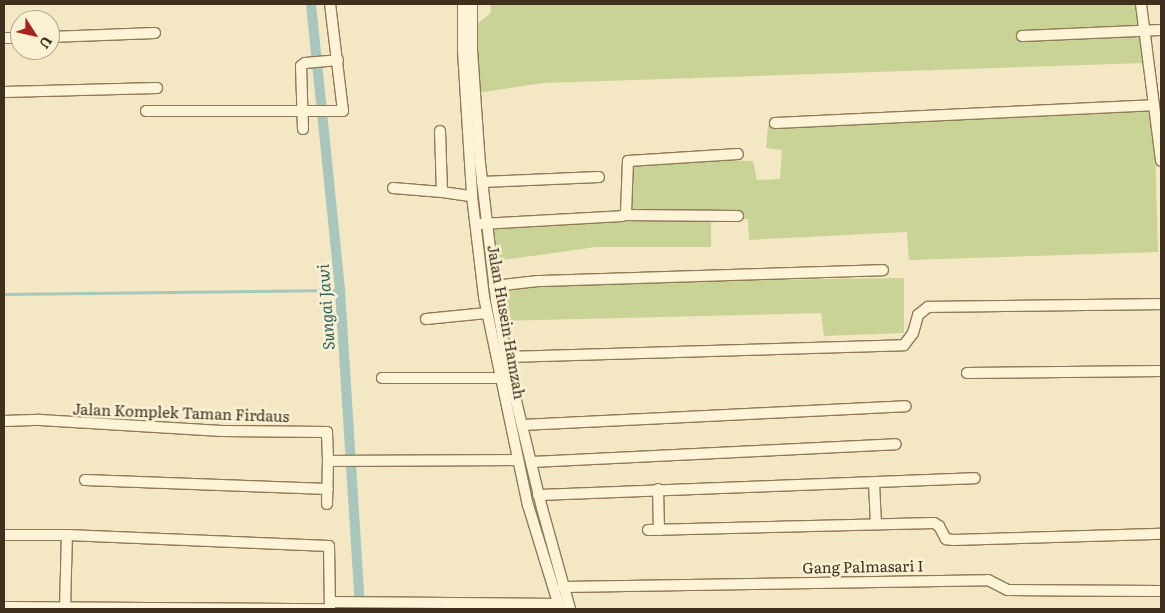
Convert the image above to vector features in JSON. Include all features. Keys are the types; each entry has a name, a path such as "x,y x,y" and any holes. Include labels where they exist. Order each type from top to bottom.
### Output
{"street":[{"path":"146,111 339,111 330,4"},
{"name":"Jalan Husein Hamzah","path":"463,4 462,51 472,196 487,313 530,510 559,606"},
{"name":"Jalan Husein Hamzah","path":"472,4 474,77 482,182 494,286 507,357 538,495 570,609"},
{"path":"1141,4 1156,102 1161,161"},
{"path":"1022,36 1161,30"},
{"path":"60,37 155,33"},
{"path":"303,129 301,112 302,66 305,63 334,60"},
{"path":"4,92 157,88"},
{"path":"775,123 1156,102"},
{"path":"440,131 442,192"},
{"path":"624,215 628,161 738,154"},
{"path":"482,182 599,177"},
{"path":"393,188 472,196"},
{"path":"476,225 624,215 738,216"},
{"path":"494,286 538,281 883,270"},
{"path":"507,357 904,345 913,333 918,315 928,307 1161,304"},
{"path":"426,319 487,313"},
{"path":"967,373 1161,372"},
{"path":"382,378 500,378"},
{"path":"522,425 906,406"},
{"name":"Jalan Komplek Taman Firdaus","path":"4,421 40,420 222,431 327,432 328,461"},
{"path":"532,462 896,444"},
{"path":"327,504 328,461 518,460"},
{"path":"538,495 975,478"},
{"path":"85,480 328,489"},
{"path":"874,483 876,524"},
{"path":"658,489 654,530 934,523 939,526 946,539 953,540 1161,534"},
{"path":"530,510 542,508"},
{"path":"4,535 67,535 329,546 330,607"},
{"path":"65,608 67,535"},
{"name":"Gang Palmasari I","path":"563,587 988,580 1008,590 1161,591"},
{"path":"4,607 330,607 345,601 559,606"}],"green space":[{"path":"490,4 1136,4 1143,63 543,83 477,93 478,23 491,13"},
{"path":"1154,110 1158,252 909,260 907,232 749,240 748,219 711,221 711,247 596,247 482,263 477,225 628,217 632,159 753,161 757,180 780,179 782,150 766,148 768,125"},
{"path":"904,278 904,333 824,336 821,313 502,321 495,284"}],"waterway":[{"name":"Sungai Jawi","path":"311,4 340,290 360,609"},
{"path":"4,294 340,290"}]}
